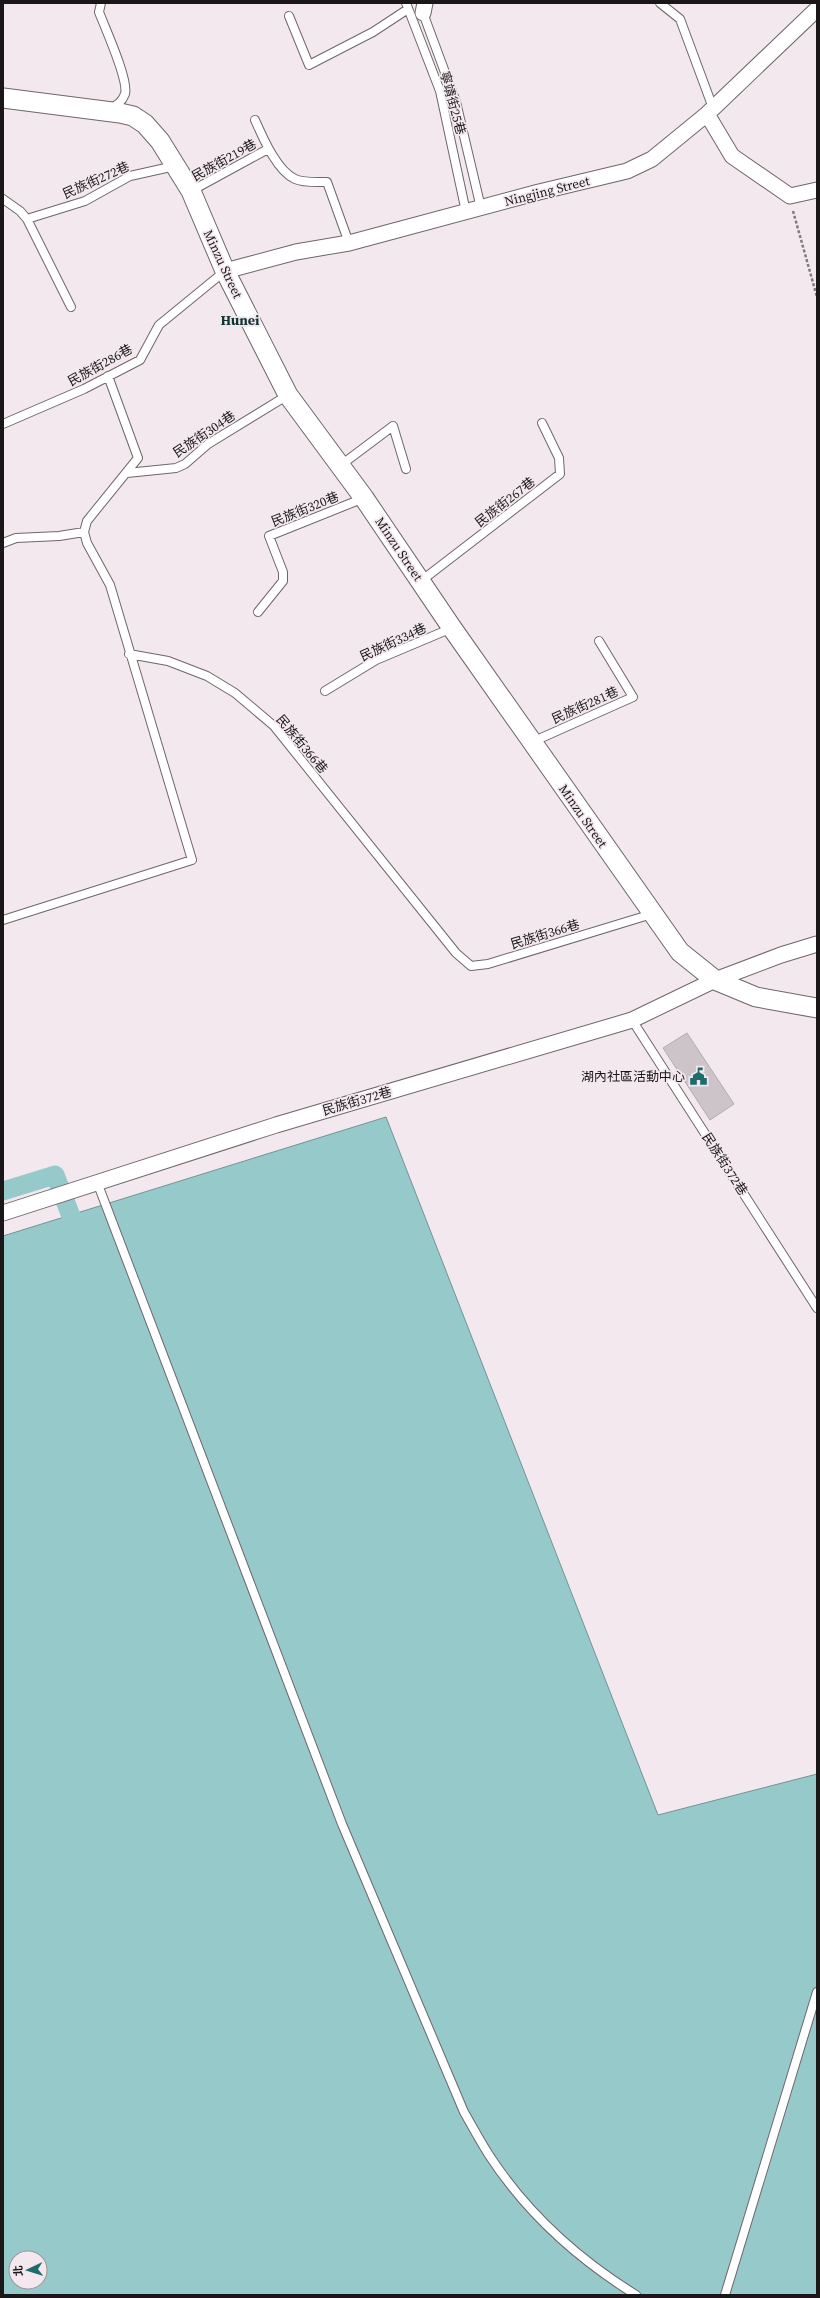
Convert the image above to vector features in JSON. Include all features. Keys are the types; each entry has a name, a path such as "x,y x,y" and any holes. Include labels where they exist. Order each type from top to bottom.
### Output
{"street":[{"name":"Ningjing Street","path":"225,271 296,252 349,243 628,171 652,159 710,111 817,9"},
{"name":"Minzu Street","path":"3,98 107,111 133,116 145,124 160,141 191,191 225,271 288,395 341,465 452,628 680,952 715,980 756,997 817,1008"},
{"path":"710,111 732,156 790,196 817,190"},
{"name":"民族街372巷","path":"3,1213 284,1123 632,1020 715,980 782,955 817,944"}],"lane":[{"path":"101,3 99,12 123,75 125,93 120,103 107,111"},
{"path":"660,3 680,19 710,111"},
{"path":"289,16 309,66 373,32 407,6"},
{"name":"寧靖街25巷","path":"407,6 440,91 474,210"},
{"path":"424,8 456,102 474,210"},
{"name":"民族街219巷","path":"255,120 268,149 289,175 295,179 327,182 349,243"},
{"name":"民族街219巷","path":"191,191 268,149"},
{"name":"民族街272巷","path":"27,219 85,201 130,176 175,166"},
{"path":"3,199 20,211 27,219 71,307"},
{"name":"民族街286巷","path":"3,424 84,389 140,360 159,325 225,271"},
{"path":"3,920 192,860 129,654 110,585 87,543 84,532 87,520 138,458 108,376"},
{"name":"民族街304巷","path":"127,473 176,468 185,464 208,444 288,395"},
{"name":"民族街267巷","path":"421,581 560,474 559,458 542,423"},
{"path":"341,465 393,426 406,469"},
{"name":"民族街320巷","path":"258,612 283,581 284,572 269,536 364,498"},
{"path":"3,542 16,538 59,536 84,532"},
{"name":"民族街334巷","path":"325,691 376,660 452,628"},
{"name":"民族街281巷","path":"532,742 633,696 598,641"},
{"name":"民族街366巷","path":"129,654 168,661 207,676 235,692 274,726 456,953 471,966 488,964 652,914"},
{"name":"民族街372巷","path":"632,1020 817,1308"},
{"path":"91,1185 342,1824 464,2112 493,2161 517,2191 563,2242 604,2275 636,2295"},
{"path":"726,2295 817,1992"}],"path":[{"path":"790,196 817,297"}],"water":[{"path":"386,1117 658,1815 817,1774 817,2295 3,2295 3,1236"}],"building":[{"name":"湖內社區活動中心","path":"687,1033 734,1104 710,1120 663,1048"}],"waterway":[{"path":"3,1191 55,1175 80,1239"}],"place":[{"name":"湖內社區活動中心","path":"698,1076"}],"district":[{"name":"Hunei","path":"240,320"}]}
